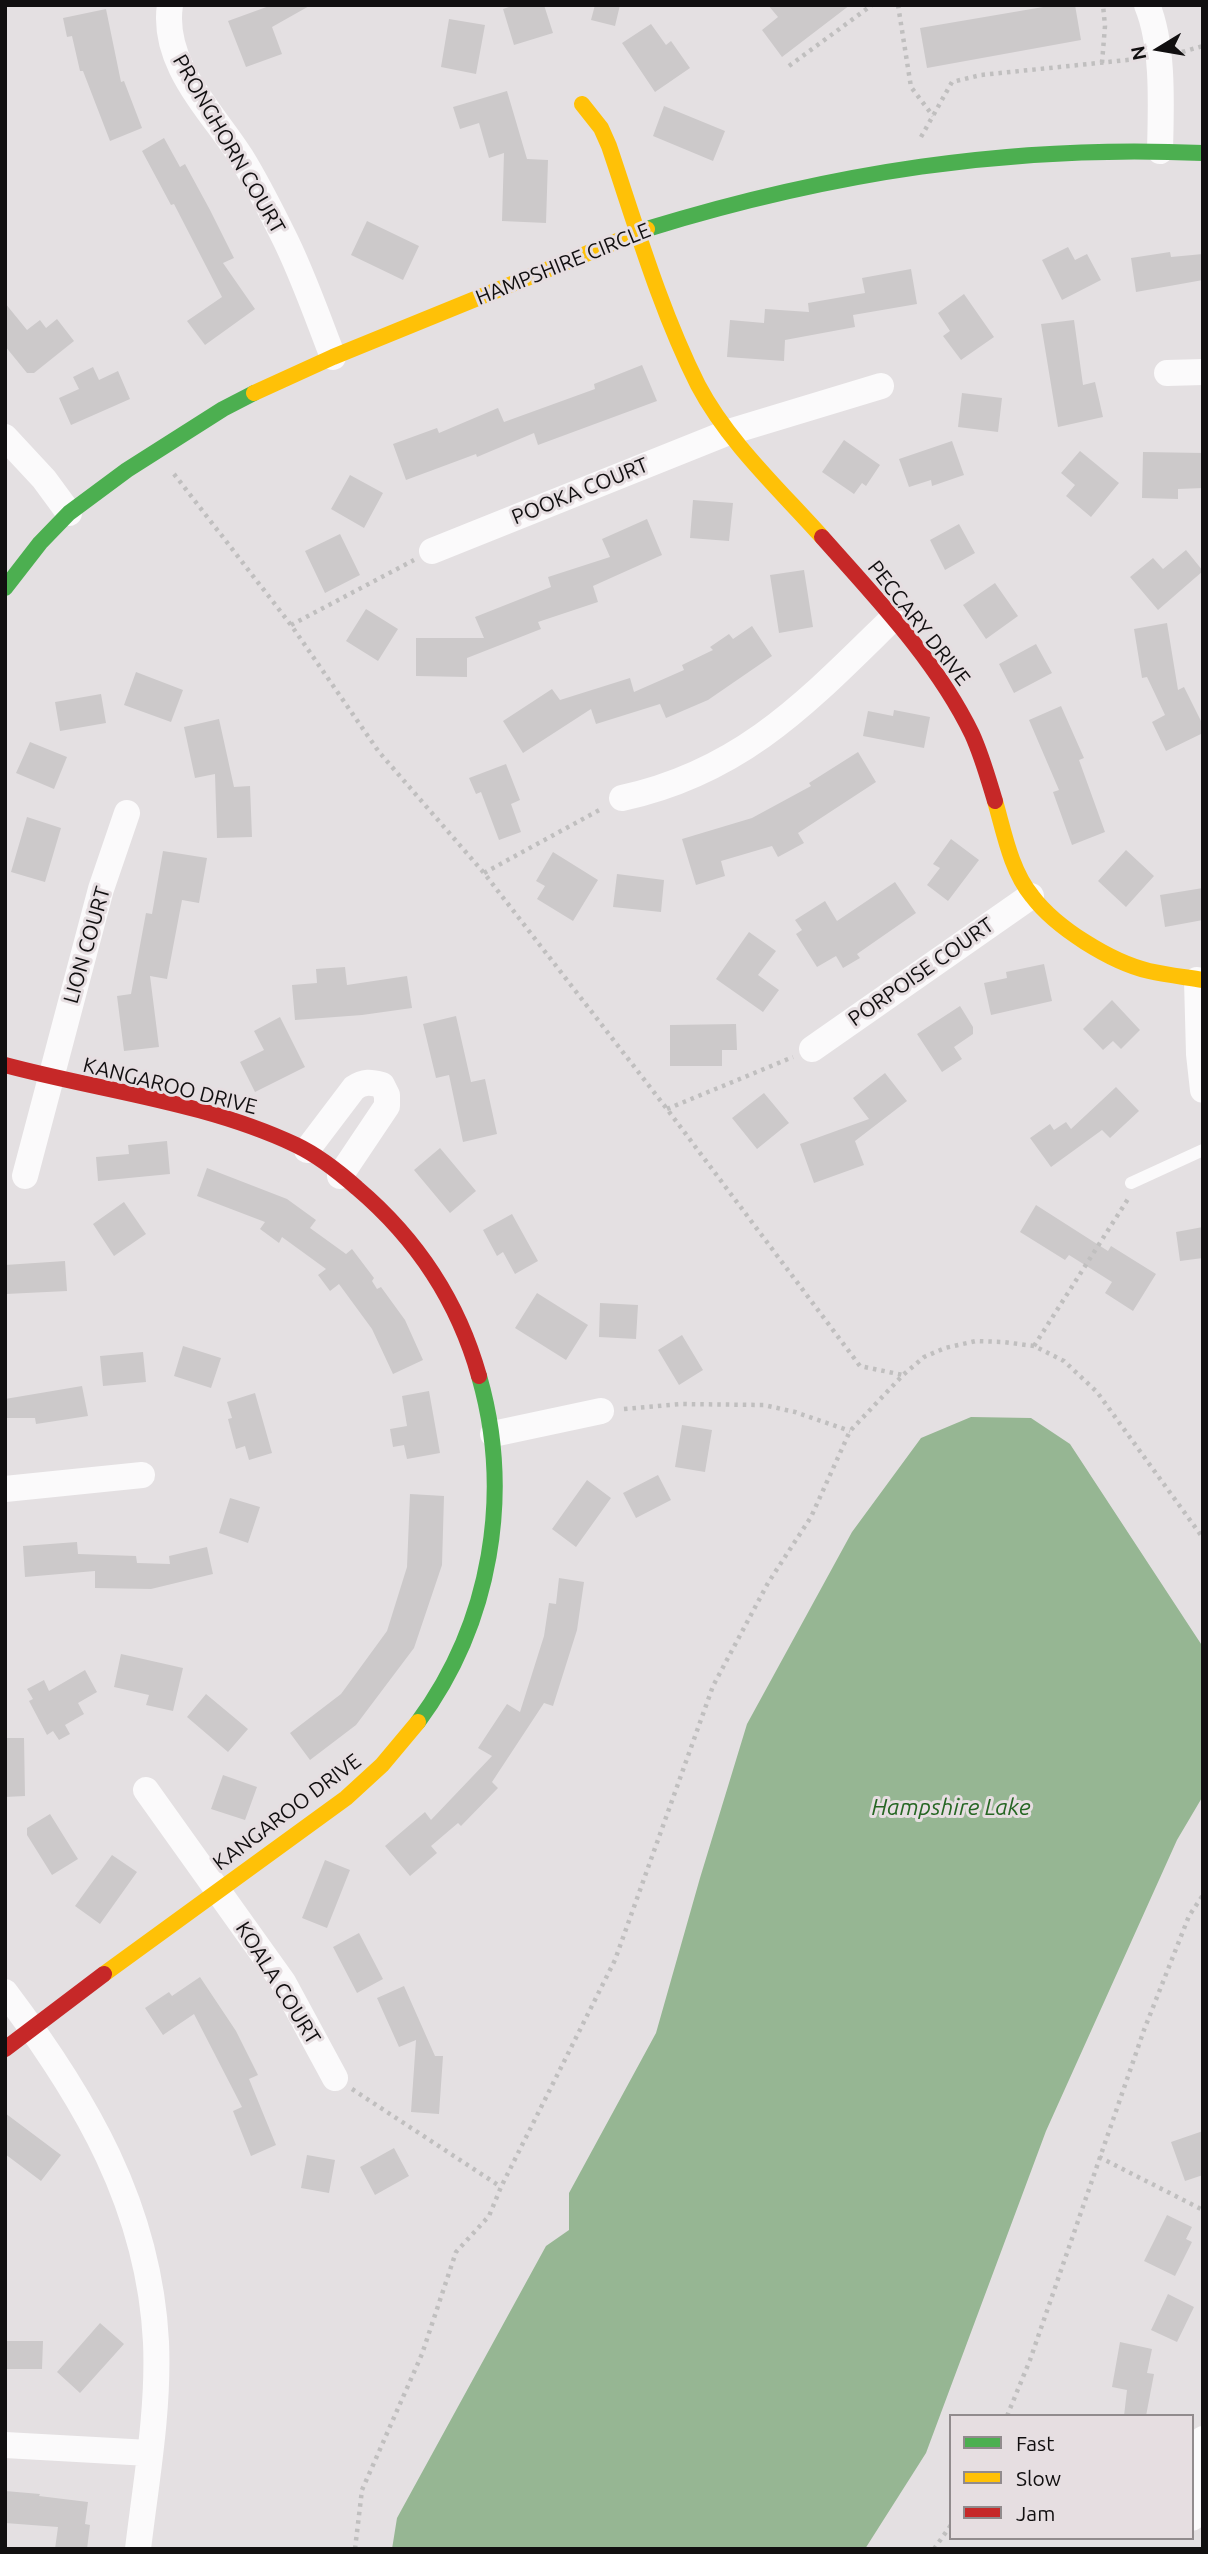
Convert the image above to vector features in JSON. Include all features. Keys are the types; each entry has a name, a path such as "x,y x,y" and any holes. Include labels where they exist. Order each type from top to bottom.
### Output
{"street":[{"name":"PRONGHORN COURT","path":"170,5 170,32 174,53 193,88 241,158 267,203 334,357"},
{"path":"1155,7 1160,78 1160,151"},
{"path":"582,104 601,128 640,231"},
{"name":"HAMPSHIRE CIRCLE","path":"5,588 40,543 69,513 156,451 250,395 334,357 640,231 738,202 829,181 907,167 1004,157 1160,151 1203,153"},
{"name":"PECCARY DRIVE","path":"640,231 656,284 681,348 699,386 729,432 893,618 944,685 971,733 993,790 1014,863 1031,896 1060,923 1123,962 1149,971 1200,980"},
{"path":"1167,373 1203,372"},
{"name":"POOKA COURT","path":"432,551 729,432 881,386"},
{"path":"5,437 44,479 69,513"},
{"path":"622,798 654,791 686,778 750,746 807,702 893,618"},
{"name":"LION COURT","path":"25,1176 101,889 127,813"},
{"name":"PORPOISE COURT","path":"812,1049 1031,896"},
{"path":"1200,980 1199,1054 1203,1090"},
{"name":"KANGAROO DRIVE","path":"5,1065 193,1109 251,1127 307,1150 398,1225 446,1291 479,1369 493,1434 496,1485 492,1543 486,1577 466,1640 442,1690 415,1728 378,1770 305,1830 218,1890 5,2049"},
{"path":"307,1150 354,1088 361,1083 382,1085 387,1095 387,1106 340,1176"},
{"path":"493,1434 601,1411"},
{"path":"5,1489 142,1475"},
{"name":"KOALA COURT","path":"146,1790 283,1982 335,2078"},
{"path":"5,1992 65,2075 96,2128 122,2188 142,2252 152,2296 156,2344 149,2453 138,2549"},
{"path":"1194,2498 1203,2439"},
{"path":"5,2445 149,2453"}],"lane":[{"path":"1131,1183 1203,1150"}],"path":[{"path":"789,66 872,5"},
{"path":"898,5 911,87 933,116"},
{"path":"1102,63 1104,5"},
{"path":"1182,52 1203,46"},
{"path":"919,141 952,82 981,75 1145,58"},
{"path":"156,451 291,625 379,752 484,873 667,1109 860,1366 903,1375"},
{"path":"291,625 432,551"},
{"path":"484,873 622,798"},
{"path":"667,1109 812,1049"},
{"path":"1034,1346 1128,1198 1131,1183"},
{"path":"355,2549 362,2490 422,2354 456,2252 489,2216 615,1960 713,1686 768,1583 811,1517 850,1432 903,1375 924,1357 944,1348 976,1341 1034,1346 1064,1362 1097,1392 1203,1538"},
{"path":"601,1411 680,1404 764,1405 795,1412 850,1432"},
{"path":"1008,2414 1030,2360 1143,2030 1189,1916 1203,1895"},
{"path":"335,2078 501,2187"},
{"path":"1099,2157 1203,2210"},
{"path":"934,2549 949,2528"}],"water":[{"name":"Hampshire Lake","path":"971,1417 1031,1418 1070,1444 1203,1647 1203,1796 1177,1840 1046,2131 926,2453 865,2549 392,2549 397,2518 546,2246 569,2230 569,2193 656,2033 747,1724 852,1532 921,1438"}],"building":[{"path":"272,5 311,5 272,27 282,54 246,67 228,21"},
{"path":"515,5 544,5 553,33 514,45 503,9"},
{"path":"595,5 620,5 615,26 591,20"},
{"path":"768,5 850,5 782,57 762,30 778,17"},
{"path":"1055,5 1075,5 1081,40 927,68 920,28"},
{"path":"106,9 121,82 124,81 142,128 110,141 83,71 80,71 72,36 67,37 63,18"},
{"path":"449,19 485,25 476,74 441,67"},
{"path":"651,24 666,45 671,41 690,68 655,92 622,43"},
{"path":"507,91 527,159 548,160 546,223 502,221 504,153 489,158 479,123 460,129 453,107"},
{"path":"664,106 725,131 713,161 653,136"},
{"path":"164,138 180,167 185,164 210,210 234,258 223,263 255,309 205,345 187,321 222,297 174,204 171,205 142,151"},
{"path":"367,221 419,246 403,280 351,255"},
{"path":"1068,247 1075,260 1087,254 1101,280 1062,300 1042,260"},
{"path":"1170,252 1171,257 1203,254 1203,280 1136,292 1131,258"},
{"path":"911,269 917,304 853,315 855,327 785,340 784,361 727,357 730,320 764,323 765,309 809,312 808,303 865,293 862,278"},
{"path":"964,294 994,337 961,360 943,336 950,331 938,313"},
{"path":"5,303 27,330 40,320 46,328 57,319 74,341 34,373 27,373 5,346"},
{"path":"1074,320 1083,385 1095,382 1103,417 1058,427 1041,324"},
{"path":"642,365 657,401 538,445 534,433 477,457 476,454 406,480 393,444 437,428 439,433 498,408 504,422 595,389 594,384"},
{"path":"93,367 99,380 118,371 130,399 71,425 59,398 79,389 73,377"},
{"path":"962,393 1002,398 998,432 958,427"},
{"path":"844,440 880,465 866,486 862,483 854,494 822,472"},
{"path":"952,441 964,475 932,486 931,480 909,487 899,459"},
{"path":"1080,451 1119,483 1091,517 1066,496 1075,485 1061,473"},
{"path":"1143,452 1203,453 1203,488 1178,489 1178,499 1142,498"},
{"path":"350,475 383,493 364,528 331,509"},
{"path":"693,500 733,503 729,541 690,538"},
{"path":"647,519 662,555 593,586 598,602 538,622 541,629 467,658 467,677 416,676 416,638 484,638 475,617 551,587 548,577 610,557 602,539"},
{"path":"959,524 975,553 945,570 930,540"},
{"path":"340,534 360,575 325,593 305,551"},
{"path":"1186,550 1203,571 1158,610 1130,577 1153,558 1163,569"},
{"path":"804,570 813,627 779,633 770,575"},
{"path":"995,583 1018,616 986,639 963,605"},
{"path":"366,609 398,629 378,661 346,641"},
{"path":"1167,623 1178,690 1184,687 1203,725 1203,733 1166,751 1152,722 1165,715 1147,677 1142,678 1134,629"},
{"path":"752,626 772,656 708,700 666,718 660,704 596,724 591,709 523,753 503,721 552,689 560,700 630,678 634,692 684,670 682,665 713,650 710,647 729,634 733,639"},
{"path":"1036,644 1052,673 1014,693 999,664"},
{"path":"136,672 183,690 171,722 124,705"},
{"path":"101,694 106,723 60,731 55,702"},
{"path":"1061,706 1084,758 1079,760 1105,832 1072,845 1053,792 1059,790 1029,720"},
{"path":"894,710 930,717 924,748 863,736 868,711 893,716"},
{"path":"219,719 234,787 250,786 252,837 217,838 215,774 195,778 184,727"},
{"path":"30,742 67,757 54,789 16,773"},
{"path":"858,752 876,782 798,833 804,843 778,857 772,846 721,861 725,876 696,885 682,839 752,818 811,786 809,783"},
{"path":"506,764 520,800 511,804 521,832 499,840 481,792 476,794 469,778"},
{"path":"27,817 61,828 45,882 11,872"},
{"path":"951,839 979,860 948,901 927,885 940,868 933,864"},
{"path":"1126,850 1154,876 1126,907 1098,881"},
{"path":"163,851 207,858 199,903 182,900 167,979 150,976 159,1047 124,1051 117,996 131,994 146,913 152,914"},
{"path":"553,852 598,880 573,921 537,899 545,886 536,881"},
{"path":"617,874 664,880 661,912 613,907"},
{"path":"895,882 916,913 857,954 860,958 843,968 836,956 817,967 796,934 802,930 795,920 825,901 837,921"},
{"path":"1203,888 1203,920 1165,927 1160,895"},
{"path":"749,932 776,951 758,975 779,990 763,1012 716,979"},
{"path":"1044,964 1052,1001 991,1015 984,983 1007,978 1006,972"},
{"path":"345,967 347,985 407,976 412,1008 295,1020 292,985 317,983 316,969"},
{"path":"1112,1000 1140,1030 1121,1049 1113,1041 1103,1050 1083,1029"},
{"path":"960,1006 973,1027 973,1034 954,1047 962,1059 942,1072 917,1034"},
{"path":"456,1016 471,1082 485,1079 497,1134 463,1142 449,1075 436,1078 423,1024"},
{"path":"280,1017 305,1067 255,1092 240,1062 264,1050 254,1031"},
{"path":"736,1024 737,1050 722,1050 722,1066 670,1066 670,1025"},
{"path":"885,1073 907,1101 855,1141 864,1165 814,1183 800,1144 869,1119 853,1098"},
{"path":"1116,1087 1139,1111 1110,1138 1102,1130 1051,1167 1030,1138 1050,1124 1054,1130 1066,1122 1071,1129"},
{"path":"764,1093 789,1123 757,1149 732,1118"},
{"path":"167,1141 170,1174 98,1181 96,1157 129,1154 128,1145"},
{"path":"440,1148 476,1191 450,1213 414,1170"},
{"path":"207,1168 287,1199 316,1220 310,1228 346,1254 352,1249 374,1278 372,1281 377,1289 381,1287 405,1320 423,1360 393,1374 372,1329 339,1284 330,1291 318,1275 326,1269 282,1237 279,1243 260,1229 265,1222 197,1196"},
{"path":"124,1202 146,1234 114,1256 93,1224"},
{"path":"1036,1205 1108,1251 1111,1246 1156,1274 1133,1311 1105,1293 1112,1282 1069,1255 1065,1260 1020,1232"},
{"path":"512,1214 538,1261 515,1274 503,1252 497,1256 483,1230"},
{"path":"1203,1227 1203,1258 1180,1261 1176,1232"},
{"path":"65,1261 67,1291 6,1294 5,1265"},
{"path":"537,1293 588,1325 566,1360 515,1328"},
{"path":"600,1303 638,1305 636,1339 599,1337"},
{"path":"682,1335 703,1370 679,1385 658,1350"},
{"path":"183,1346 221,1358 211,1388 174,1376"},
{"path":"143,1352 146,1382 103,1386 100,1356"},
{"path":"82,1386 88,1416 36,1424 35,1418 5,1418 5,1399"},
{"path":"429,1391 440,1453 407,1459 404,1445 393,1447 390,1429 407,1426 402,1396"},
{"path":"255,1393 272,1453 249,1460 245,1446 236,1449 228,1419 232,1418 227,1402"},
{"path":"682,1425 712,1430 705,1472 675,1467"},
{"path":"658,1475 671,1500 636,1518 623,1493"},
{"path":"587,1480 611,1498 576,1547 552,1529"},
{"path":"410,1494 444,1496 442,1565 414,1648 356,1725 310,1760 290,1733 341,1694 387,1631 407,1567"},
{"path":"230,1498 260,1507 248,1543 219,1533"},
{"path":"77,1542 78,1554 136,1556 137,1563 170,1564 169,1556 207,1547 213,1574 151,1589 95,1588 95,1571 25,1577 23,1546"},
{"path":"559,1578 584,1582 577,1630 553,1706 544,1703 492,1782 498,1788 461,1826 458,1823 431,1846 437,1853 410,1876 385,1846 425,1812 431,1820 492,1756 478,1748 507,1704 520,1712 544,1636 549,1603 556,1604"},
{"path":"121,1654 183,1668 173,1711 146,1705 149,1695 114,1687"},
{"path":"85,1670 97,1692 78,1703 84,1714 65,1725 70,1734 59,1740 53,1731 47,1735 29,1701 33,1699 27,1689 44,1680 49,1691"},
{"path":"206,1694 248,1729 228,1752 187,1717"},
{"path":"5,1738 24,1738 25,1796 5,1797"},
{"path":"223,1775 257,1787 245,1820 211,1809"},
{"path":"50,1814 78,1859 52,1875 27,1835 27,1828"},
{"path":"112,1855 137,1872 100,1924 75,1906"},
{"path":"325,1860 350,1870 327,1928 302,1918"},
{"path":"359,1933 383,1979 357,1993 333,1947"},
{"path":"200,1977 236,2031 258,2075 249,2079 276,2145 251,2156 233,2111 242,2107 194,2014 163,2035 145,2008 169,1992 172,1996"},
{"path":"404,1986 435,2056 443,2056 439,2114 411,2112 416,2040 399,2047 377,1998"},
{"path":"5,2113 61,2155 41,2181 5,2154"},
{"path":"1203,2131 1203,2175 1185,2181 1171,2142"},
{"path":"394,2148 409,2176 375,2195 360,2167"},
{"path":"307,2155 335,2160 329,2193 301,2188"},
{"path":"1167,2215 1192,2227 1186,2239 1192,2242 1175,2276 1144,2261"},
{"path":"1168,2294 1194,2307 1177,2342 1151,2330"},
{"path":"100,2323 124,2344 80,2393 57,2372"},
{"path":"5,2341 43,2341 42,2369 5,2369"},
{"path":"1120,2342 1152,2349 1147,2373 1154,2374 1146,2414 1124,2414 1127,2390 1112,2387"},
{"path":"5,2491 88,2502 85,2524 90,2525 87,2549 55,2549 58,2527 5,2523"}],"traffic: fast":[{"path":"647,229 784,192 921,167 1061,153 1203,153"},
{"path":"5,588 40,543 69,513 127,470 223,409 254,393"},
{"path":"418,1722 443,1684 463,1643 489,1556 494,1511 494,1466 489,1421 479,1376"}],"traffic: slow":[{"path":"582,104 601,128 609,146 660,297 698,385 739,445 822,537"},
{"path":"254,393 333,357 647,229"},
{"path":"995,801 1009,851 1019,875 1032,896 1055,920 1085,942 1134,967 1203,980"},
{"path":"104,1974 346,1798 382,1765 418,1722"}],"traffic: jam":[{"path":"822,537 904,631 941,681 972,734 995,801"},
{"path":"5,1065 226,1118 296,1145 321,1159 379,1208 433,1273 460,1322 479,1376"},
{"path":"5,2049 104,1974"}]}
